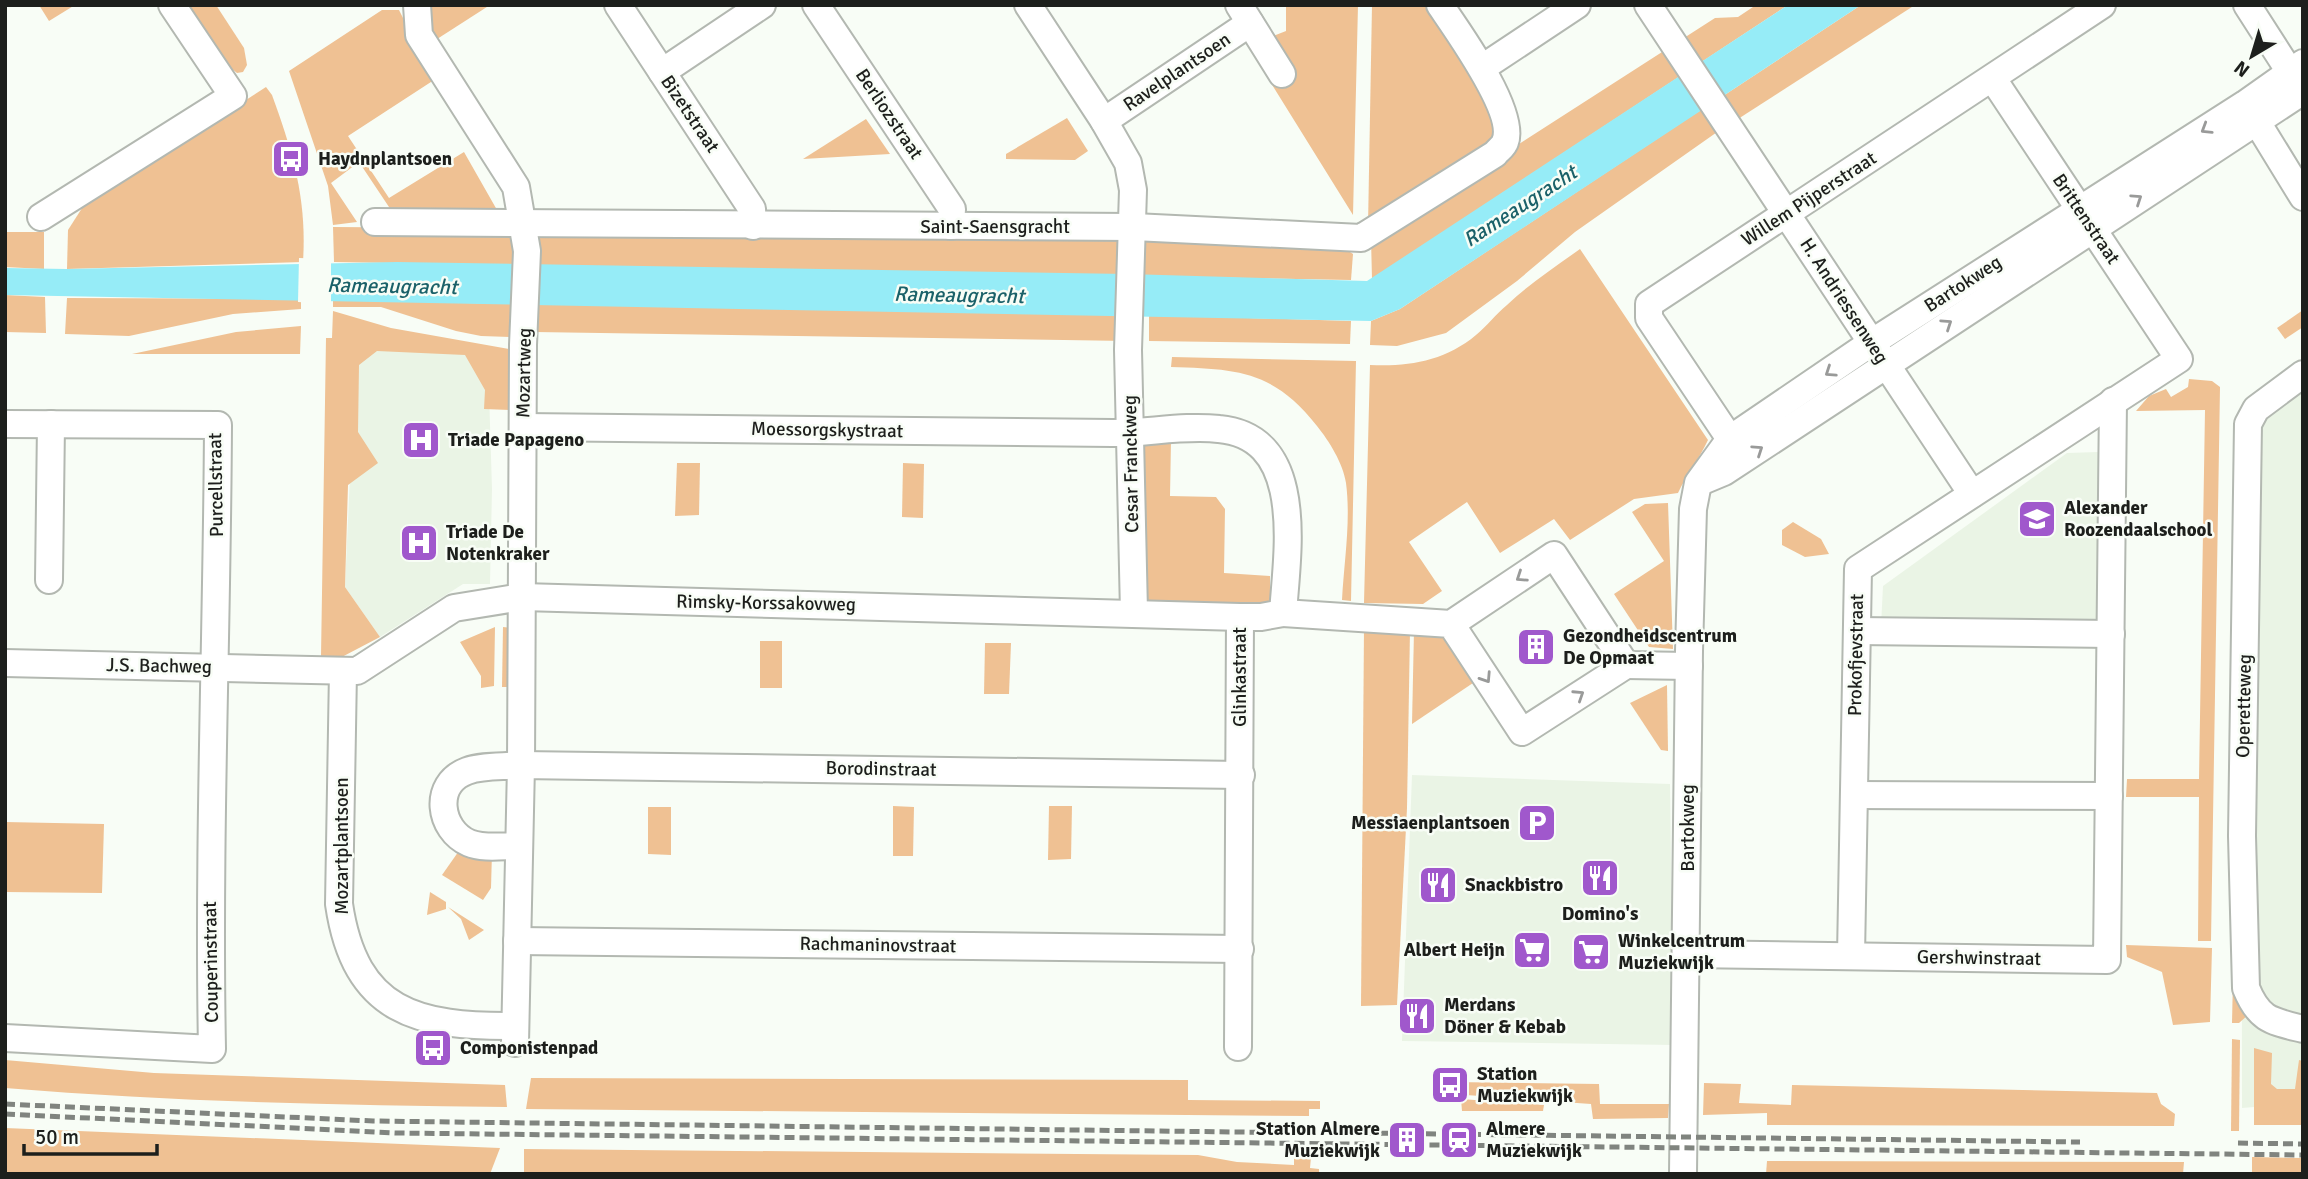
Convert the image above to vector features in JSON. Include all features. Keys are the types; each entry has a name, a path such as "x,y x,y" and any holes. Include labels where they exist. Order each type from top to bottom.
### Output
{"street":[{"path":"41,218 233,96 172,5"},
{"path":"416,5 419,35 516,187 525,238"},
{"name":"Bizetstraat","path":"618,5 752,208 753,226"},
{"path":"662,72 762,5"},
{"name":"Berliozstraat","path":"816,5 951,209 951,226"},
{"path":"1028,5 1104,121 1128,163 1133,190 1133,239"},
{"path":"1440,5 1482,68 1577,5"},
{"name":"H. Andriessenweg","path":"1647,5 1972,494"},
{"name":"Willem Pijperstraat","path":"1730,439 1649,318 1649,304 2102,5"},
{"path":"2246,5 2300,79"},
{"name":"Ravelplantsoen","path":"1104,121 1244,14 1282,74"},
{"name":"Saint-Saensgracht","path":"375,222 525,238 753,226 951,226 1133,239 1360,238 1494,154 1505,142 1506,122 1482,68"},
{"name":"Brittenstraat","path":"1993,79 2179,359"},
{"name":"Bartokweg","path":"1683,1174 1689,666 1693,509 1698,483 1730,439 1878,354 2251,114 2300,79"},
{"path":"2251,114 2303,197"},
{"name":"Mozartweg","path":"522,597 525,238"},
{"name":"Cesar Franckweg","path":"1133,239 1128,316 1134,612"},
{"name":"Bartokweg","path":"1698,483 1724,472 1878,354"},
{"name":"Prokofjevstraat","path":"1851,956 1858,569 2179,359"},
{"name":"Operetteweg","path":"2303,374 2256,409 2248,424 2242,836 2246,988 2253,1005 2268,1021 2303,1029"},
{"name":"Gershwinstraat","path":"1687,954 2107,960 2113,401"},
{"name":"Purcellstraat","path":"5,424 218,425 216,667"},
{"path":"49,580 51,424"},
{"name":"Moessorgskystraat","path":"523,427 1130,433"},
{"path":"1130,433 1220,429 1240,433 1255,442 1273,464 1288,498 1283,613 1451,624 1553,555 1626,665"},
{"name":"Rimsky-Korssakovweg","path":"313,670 357,671 454,608 522,597 1240,617"},
{"name":"Mozartplantsoen","path":"343,671 339,904 342,925 358,966 388,1002 412,1016 515,1034 522,597"},
{"name":"Glinkastraat","path":"1238,1047 1240,617 1283,613"},
{"path":"1451,624 1522,732 1626,665 1689,666"},
{"path":"1857,631 2111,634"},
{"name":"J.S. Bachweg","path":"5,663 313,670"},
{"name":"Couperinstraat","path":"5,1038 212,1049 210,859 216,667"},
{"path":"518,846 470,843 450,829 442,807 451,783 466,771 521,765"},
{"name":"Borodinstraat","path":"521,765 1241,775"},
{"path":"1854,795 2109,796"},
{"name":"Rachmaninovstraat","path":"517,941 1240,949"}],"shaded area":[{"path":"39,5 75,5 49,21"},
{"path":"186,5 216,5 244,48 247,65 243,72 237,73 226,64"},
{"path":"431,5 490,5 434,41"},
{"path":"1286,5 1358,5 1353,215 1248,46 1286,31"},
{"path":"1372,5 1427,5 1488,97 1496,122 1491,148 1368,226"},
{"path":"1756,5 1788,5 1372,279 1371,239 1715,18 1738,17"},
{"path":"1861,5 1915,5 1738,119 1723,96"},
{"path":"382,10 399,10 434,80 348,136 389,198 464,152 501,217 397,219 359,162 331,183 357,222 333,225 328,186 289,71"},
{"path":"266,87 280,116 297,177 303,217 303,262 67,269 68,230 84,205"},
{"path":"1705,107 1720,130 1575,232 1517,281 1446,333 1397,346 1370,345 1371,321 1400,309"},
{"path":"1067,118 1088,151 1075,160 1006,159 1006,154"},
{"path":"866,119 890,154 803,159"},
{"path":"333,227 995,232 1344,248 1353,254 1351,280 334,262"},
{"path":"5,232 44,232 44,269 5,267"},
{"path":"1580,249 1708,440 1678,493 1634,499 1570,540 1554,519 1500,553 1467,502 1409,542 1442,591 1423,604 1364,603 1370,365 1412,363 1452,351 1476,335 1524,290"},
{"path":"5,295 45,297 46,333 5,332"},
{"path":"67,298 301,299 301,309 233,314 129,336 65,334"},
{"path":"333,300 513,304 513,337 481,336 456,331 381,307 333,307"},
{"path":"535,304 1128,315 1127,341 535,332"},
{"path":"2303,310 2303,327 2285,339 2277,328"},
{"path":"333,311 391,328 509,349 510,410 484,409 485,390 465,355 377,351 359,365 358,432 378,463 348,485 345,587 380,637 338,659 321,657 326,338 332,338"},
{"path":"1149,315 1351,321 1350,344 1149,341"},
{"path":"301,326 300,354 132,354 236,332"},
{"path":"377,349 469,352 489,392 492,489 490,584 463,584 380,637 345,587 355,365"},
{"path":"1172,357 1356,361 1351,601 1342,600 1347,527 1346,483 1339,460 1322,432 1301,408 1270,384 1235,372 1171,367"},
{"path":"2303,373 2303,1103 2242,1108 2241,421"},
{"path":"2189,379 2212,381 2220,387 2211,941 2198,941 2199,797 2126,797 2127,779 2199,779 2205,410 2136,411 2149,396 2166,389 2171,397 2188,387"},
{"path":"1141,438 1171,440 1170,496 1216,497 1225,509 1224,573 1270,576 1270,608 1141,601"},
{"name":"Alexander Roozendaalschool","path":"2098,452 2099,625 1881,626 1883,586 2067,453"},
{"path":"677,463 700,463 699,515 675,516"},
{"path":"903,463 924,464 923,518 902,517"},
{"path":"1668,503 1673,649 1649,647 1614,594 1664,561 1632,512 1645,504"},
{"path":"1793,522 1821,539 1829,554 1805,557 1782,545 1782,530"},
{"path":"495,627 494,686 481,688 481,676 460,642"},
{"path":"503,627 513,628 511,687 502,687"},
{"path":"1364,628 1410,630 1407,808 1397,1005 1361,1006"},
{"path":"1414,630 1442,632 1473,683 1412,724"},
{"path":"760,641 782,641 782,688 760,688"},
{"path":"985,643 1011,643 1009,694 984,694"},
{"path":"1667,685 1668,751 1661,750 1630,703"},
{"path":"1412,775 1670,784 1673,1045 1402,1041"},
{"path":"893,806 914,807 913,856 893,856"},
{"path":"1049,806 1072,806 1071,859 1048,860"},
{"path":"648,807 671,807 671,855 648,854"},
{"path":"5,822 104,824 102,893 5,892"},
{"path":"461,848 492,852 491,888 483,900 442,875"},
{"path":"430,892 446,902 446,909 427,915"},
{"path":"448,907 484,930 469,940 461,919"},
{"path":"2126,945 2212,948 2210,1022 2173,1025 2162,972 2127,957"},
{"path":"2233,978 2248,1015 2239,1023 2232,1023"},
{"path":"2232,1039 2240,1040 2239,1131 2231,1131"},
{"path":"2254,1048 2272,1053 2271,1084 2277,1089 2295,1089 2299,1060 2303,1061 2303,1125 2254,1125"},
{"path":"5,1060 154,1073 505,1085 507,1107 193,1100 5,1088"},
{"path":"531,1078 1188,1080 1188,1100 1320,1101 1320,1109 1309,1109 1309,1116 526,1109"},
{"path":"1452,1082 1599,1084 1600,1104 1669,1104 1668,1118 1593,1119 1591,1104 1452,1094"},
{"path":"1704,1083 1741,1084 1739,1103 1791,1105 1792,1085 2157,1093 2161,1104 2175,1114 2174,1126 1767,1125 1767,1113 1703,1115"},
{"path":"1461,1099 1544,1105 1543,1111 1462,1111"},
{"path":"5,1128 500,1148 490,1174 5,1174"},
{"path":"524,1149 1198,1155 1237,1162 1294,1165 1294,1157 1311,1157 1310,1168 1319,1169 1319,1174 524,1174"},
{"path":"2252,1157 2303,1158 2303,1174 2252,1174"},
{"path":"1767,1161 2184,1162 2183,1174 1766,1174"}],"water":[{"name":"Rameaugracht","path":"1788,5 1861,5 1400,309 1371,321 5,295 5,268 397,262 1128,274 1367,281"}],"pier":[{"path":"299,258 331,259 331,304 298,302"}],"railway":[{"path":"5,1104 373,1121 1314,1133"},
{"path":"5,1114 397,1133 2303,1155"},
{"path":"1366,1133 2080,1142"},
{"path":"2238,1143 2303,1144"}],"place":[{"name":"Haydnplantsoen","path":"291,159"},
{"name":"Triade Papageno","path":"421,440"},
{"name":"Alexander Roozendaalschool","path":"2037,519"},
{"name":"Triade De Notenkraker","path":"419,543"},
{"name":"Gezondheidscentrum De Opmaat","path":"1536,647"},
{"name":"Messiaenplantsoen","path":"1537,823"},
{"name":"Domino's","path":"1600,878"},
{"name":"Snackbistro","path":"1438,885"},
{"name":"Albert Heijn","path":"1532,950"},
{"name":"Winkelcentrum Muziekwijk","path":"1591,952"},
{"name":"Merdans Döner & Kebab","path":"1417,1016"},
{"name":"Componistenpad","path":"433,1048"},
{"name":"Station Muziekwijk","path":"1450,1085"},
{"name":"Station Almere Muziekwijk","path":"1407,1140"},
{"name":"Almere Muziekwijk","path":"1459,1140"}]}
